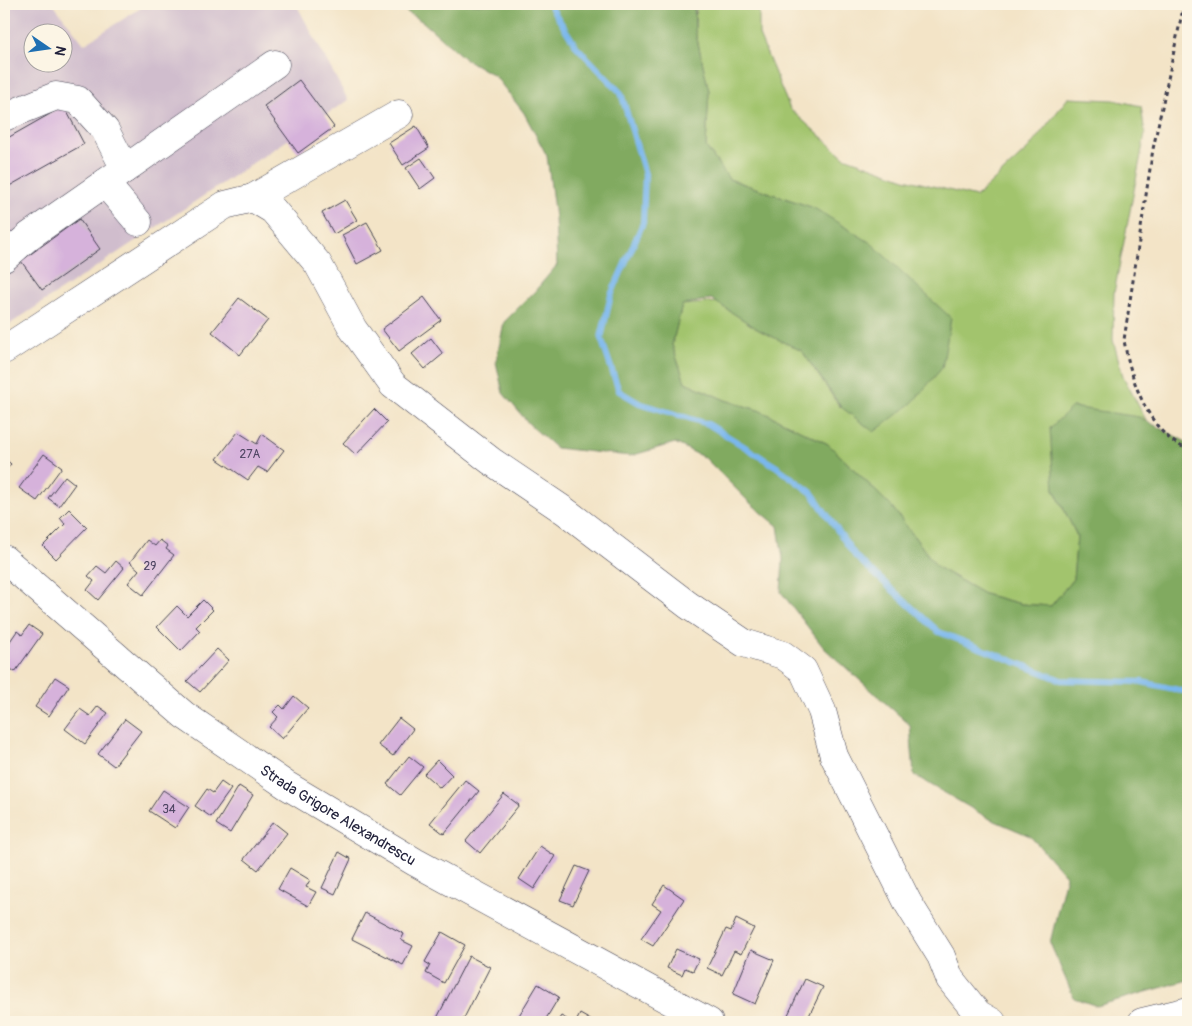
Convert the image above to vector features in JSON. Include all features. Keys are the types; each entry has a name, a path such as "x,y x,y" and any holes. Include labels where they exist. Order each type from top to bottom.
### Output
{"street":[{"path":"4,258 29,236 275,64"},
{"path":"4,117 56,96 78,100 105,130 115,176 138,222"},
{"path":"4,350 225,205 253,198 399,114"},
{"path":"253,198 273,210 318,264 353,329 393,385 491,461 565,511 696,610 744,643 783,655 803,670 822,711 834,756 908,902 941,956 950,979 978,1014 992,1022"},
{"name":"Strada Grigore Alexandrescu","path":"4,558 184,714 286,785 415,862 709,1022"},
{"path":"1142,1022 1188,1011"}],"path":[{"path":"1184,4 1153,149 1124,340 1128,368 1147,409 1165,437 1188,449"}],"shaded area":[{"path":"4,4 53,4 67,22 22,22 22,72 72,72 72,29 84,44 147,4 296,4 348,100 4,328"}],"green space":[{"path":"394,4 694,4 695,30 709,91 706,147 729,179 814,208 871,243 951,318 942,368 912,403 874,432 841,407 802,351 759,330 711,299 682,305 672,345 685,382 725,400 761,411 828,444 892,507 937,567 984,594 1021,604 1051,606 1073,579 1077,536 1054,489 1050,428 1072,407 1139,417 1188,443 1188,980 1097,1006 1074,998 1050,943 1066,876 1030,836 988,818 914,775 910,725 824,648 781,592 783,559 778,526 749,502 705,458 675,443 630,456 556,448 530,425 503,393 496,362 504,322 535,291 557,265 555,218 547,156 524,113 495,76 464,58 423,22"},
{"path":"696,4 759,4 759,35 790,109 844,157 905,179 976,197 1028,149 1068,98 1114,100 1141,106 1145,134 1114,293 1113,340 1123,376 1146,420 1072,407 1054,489 1077,536 1073,579 1051,606 1021,604 984,594 937,567 892,507 828,444 761,411 725,400 685,382 672,345 682,305 716,302 759,330 802,351 840,407 814,208 729,179 706,147 709,91 695,30"}],"building":[{"path":"299,80 334,127 298,153 264,106"},
{"path":"64,106 84,144 4,189 4,140"},
{"path":"416,126 429,148 403,165 389,143"},
{"path":"421,158 435,178 420,189 406,168"},
{"path":"345,200 357,220 334,234 322,213"},
{"path":"79,219 100,249 42,290 21,261"},
{"path":"367,222 383,250 357,264 342,235"},
{"path":"424,297 441,320 399,351 382,329"},
{"path":"239,298 268,320 240,355 212,332"},
{"path":"431,338 443,354 425,369 412,354"},
{"path":"374,409 387,422 356,455 343,443"},
{"path":"238,432 257,444 262,434 284,450 267,472 258,467 248,480 217,459"},
{"path":"44,454 62,467 37,501 19,488"},
{"path":"4,458 11,464 4,472"},
{"path":"65,476 75,484 59,506 48,498"},
{"path":"69,509 87,527 56,559 43,546 65,524 60,518"},
{"path":"147,540 155,546 160,540 168,546 166,549 174,555 143,595 128,583 139,570 130,562"},
{"path":"116,561 124,568 98,600 87,590 94,581 88,576 97,566 106,573"},
{"path":"203,600 213,610 196,627 200,631 181,651 157,627 177,606 187,616"},
{"path":"29,625 42,634 15,672 4,664 4,650 17,631 22,635"},
{"path":"217,649 229,660 200,692 187,681"},
{"path":"55,677 69,686 49,716 35,707"},
{"path":"294,696 308,708 282,739 269,727 278,717 273,712 280,705 284,709"},
{"path":"98,706 108,713 85,744 65,729 80,709 90,716"},
{"path":"399,718 413,729 393,756 378,745"},
{"path":"125,719 141,731 114,766 98,754"},
{"path":"409,756 423,767 400,795 387,784"},
{"path":"437,760 452,775 440,788 424,774"},
{"path":"465,780 479,791 444,834 430,823"},
{"path":"221,782 231,789 211,817 195,806 207,789 213,793"},
{"path":"239,786 253,795 230,833 216,824"},
{"path":"163,790 189,807 175,828 149,811"},
{"path":"504,794 519,805 480,853 466,841"},
{"path":"273,822 287,833 258,870 244,859"},
{"path":"540,846 555,856 534,889 519,879"},
{"path":"339,852 351,859 335,894 322,888"},
{"path":"576,866 589,871 573,905 560,900"},
{"path":"290,868 310,880 306,887 316,892 308,906 278,889"},
{"path":"664,885 684,899 653,946 641,939 661,910 652,904"},
{"path":"365,913 404,934 401,940 413,946 403,965 352,939"},
{"path":"736,919 754,928 741,954 734,951 722,975 707,968 726,929 731,931"},
{"path":"442,932 465,945 444,983 426,973 430,965 425,962"},
{"path":"676,949 699,959 693,971 685,968 682,975 667,968"},
{"path":"751,950 774,960 755,1004 733,994"},
{"path":"469,956 490,967 462,1022 441,1022 436,1020"},
{"path":"805,979 823,987 806,1022 792,1022 786,1019"},
{"path":"538,984 559,997 544,1022 515,1022"},
{"path":"580,1014 594,1022 576,1022"},
{"path":"561,1016 572,1022 557,1022"}],"waterway":[{"path":"549,4 576,46 621,93 645,174 643,223 611,295 601,338 619,391 639,403 708,424 777,467 812,493 856,557 939,632 1061,680 1142,682 1188,692"}]}
